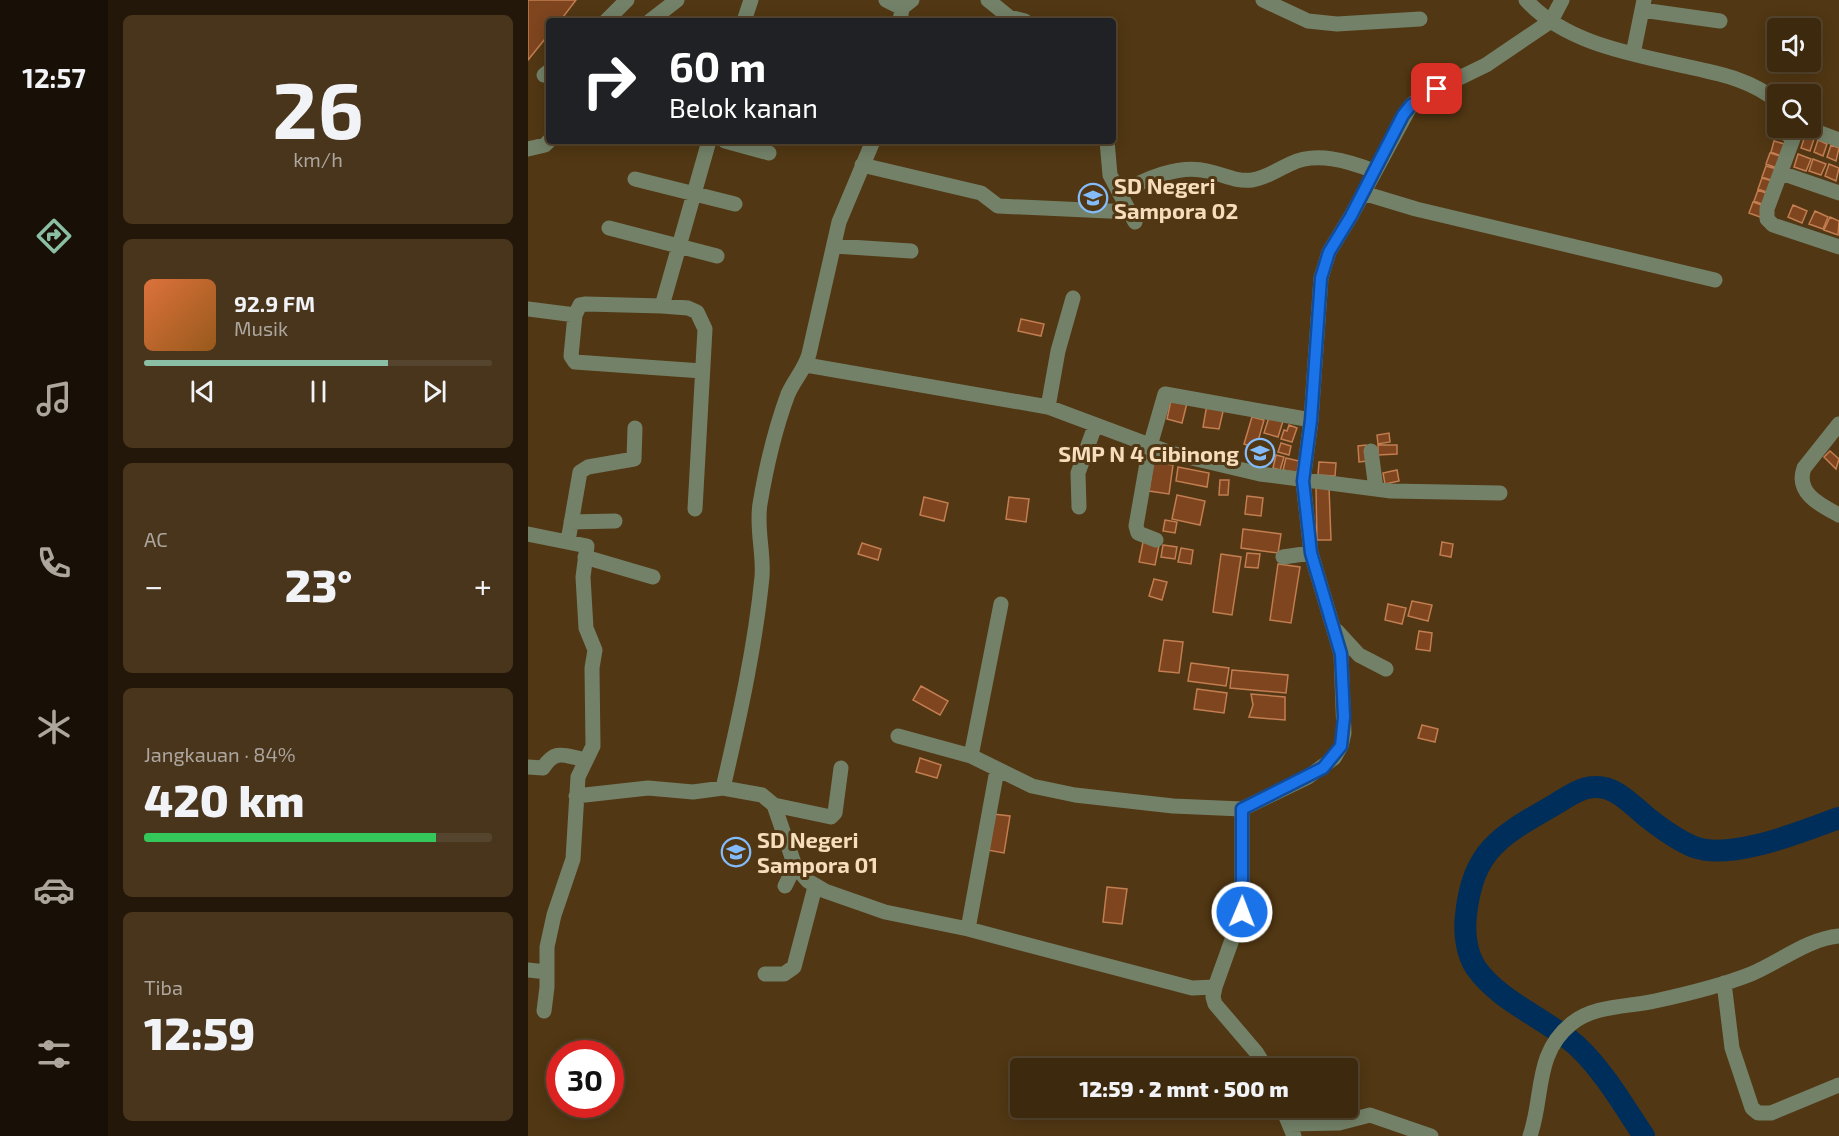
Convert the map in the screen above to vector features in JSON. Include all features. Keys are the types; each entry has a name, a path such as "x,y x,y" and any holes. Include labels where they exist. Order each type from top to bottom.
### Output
{"street":[{"path":"609,18 627,0"},
{"path":"654,18 677,0"},
{"path":"745,18 751,0"},
{"path":"886,0 905,10"},
{"path":"988,0 1013,18"},
{"path":"1263,0 1308,21 1337,24 1420,19"},
{"path":"1526,0 1551,21 1575,34 1633,54 1732,76 1767,96"},
{"path":"898,735 971,756 1032,786 1132,803 1242,809 1323,768 1341,746 1344,733 1344,683 1336,630 1311,553 1303,481 1311,420 1323,264 1411,105 1422,96 1486,65 1551,21 1562,0"},
{"path":"1633,54 1643,5 1720,21"},
{"path":"1821,133 1839,140"},
{"path":"1793,138 1767,209 1769,223 1839,247"},
{"path":"528,149 546,144"},
{"path":"662,306 708,144"},
{"path":"736,144 769,153"},
{"path":"723,788 745,690 763,564 759,508 780,416 790,390 806,365 847,200 872,144"},
{"path":"862,165 981,193 998,206 1132,217 1110,176 1107,144"},
{"path":"1120,194 1158,176 1184,170 1197,169 1240,180 1253,180 1269,176 1301,159 1343,161 1374,171"},
{"path":"1781,172 1839,193"},
{"path":"635,179 735,204"},
{"path":"1363,193 1416,209 1715,280"},
{"path":"609,228 717,256"},
{"path":"834,246 911,251"},
{"path":"1047,407 1059,342 1073,298"},
{"path":"695,509 705,330 703,320 697,312 688,308 662,306 586,304 580,305 575,315 571,356 574,362 702,371"},
{"path":"528,309 575,315"},
{"path":"806,365 1047,407 1150,446 1224,466 1303,481 1428,493 1500,493"},
{"path":"1156,540 1141,536 1136,530 1150,446 1162,397 1169,393 1311,420"},
{"path":"1837,511 1809,497 1801,477 1804,468 1839,424"},
{"path":"1079,507 1078,473 1095,426"},
{"path":"568,541 580,472 588,467 634,459 636,428"},
{"path":"1371,451 1376,489"},
{"path":"571,522 615,522"},
{"path":"528,534 585,545 583,577 586,628 595,650 592,668 593,746 579,772 573,860 554,915 546,972 544,1011"},
{"path":"1283,557 1311,553"},
{"path":"585,557 653,577"},
{"path":"971,756 1001,604"},
{"path":"1336,630 1359,655 1386,669"},
{"path":"528,767 541,769 549,758 555,755 586,760"},
{"path":"576,796 648,788 693,792 723,788 762,795 774,805 831,818 835,813 841,768"},
{"path":"968,929 997,770"},
{"path":"774,805 795,866 815,887 849,902 968,929 1192,988 1215,987"},
{"path":"1242,809 1242,912 1213,997 1215,1004 1260,1058"},
{"path":"785,886 795,866"},
{"path":"765,974 784,974 794,967 815,887"},
{"path":"1530,1136 1537,1116 1546,1056 1571,1024 1602,1010 1655,1001 1724,983 1752,973 1817,941 1839,936"},
{"path":"528,970 546,972"},
{"path":"1724,983 1732,1048 1752,1108 1758,1113 1771,1113 1839,1085"},
{"path":"1291,1130 1338,1123 1371,1114 1431,1136"}],"building":[{"path":"528,0 576,0 562,18 546,18 546,38 528,60"},
{"path":"1779,138 1790,138 1789,142"},
{"path":"1804,138 1814,139 1810,151 1801,148"},
{"path":"1818,140 1827,144 1823,156 1814,152"},
{"path":"1774,141 1788,145 1784,157 1771,152"},
{"path":"1831,145 1839,148 1836,161 1827,157"},
{"path":"1770,153 1784,157 1780,169 1766,164"},
{"path":"1798,154 1811,159 1806,171 1794,167"},
{"path":"1813,159 1826,164 1821,175 1809,171"},
{"path":"1829,164 1839,168 1836,181 1825,176"},
{"path":"1766,166 1780,170 1776,182 1762,177"},
{"path":"1762,178 1776,182 1772,194 1758,189"},
{"path":"1758,190 1771,195 1767,206 1754,201"},
{"path":"1753,202 1767,207 1763,218 1749,213"},
{"path":"1793,205 1807,211 1802,223 1788,217"},
{"path":"1815,211 1828,217 1823,229 1809,224"},
{"path":"1830,217 1839,221 1838,235 1824,230"},
{"path":"1021,319 1044,324 1041,336 1018,331"},
{"path":"1171,400 1187,403 1182,423 1167,419"},
{"path":"1207,404 1224,407 1219,429 1203,427"},
{"path":"1252,417 1264,420 1256,448 1244,444"},
{"path":"1269,417 1283,421 1278,437 1264,433"},
{"path":"1289,425 1297,428 1292,442 1281,439 1284,430 1287,431"},
{"path":"1389,433 1390,442 1378,444 1377,435"},
{"path":"1281,443 1291,446 1289,455 1278,452"},
{"path":"1366,445 1367,461 1359,462 1358,446"},
{"path":"1378,445 1397,445 1397,454 1378,455"},
{"path":"1830,451 1839,459 1836,469 1824,457"},
{"path":"1276,455 1284,457 1280,470 1273,468"},
{"path":"1286,458 1299,461 1297,473 1283,470"},
{"path":"1153,462 1173,465 1169,494 1149,491"},
{"path":"1319,462 1336,463 1335,476 1318,475"},
{"path":"1178,467 1209,473 1207,487 1176,481"},
{"path":"1397,470 1399,481 1385,484 1383,473"},
{"path":"1220,480 1229,480 1228,495 1219,495"},
{"path":"1329,487 1331,540 1317,540 1316,488"},
{"path":"1177,495 1205,501 1200,525 1172,519"},
{"path":"1247,496 1263,498 1261,516 1245,514"},
{"path":"924,497 948,503 944,521 920,515"},
{"path":"1009,497 1029,499 1026,522 1006,519"},
{"path":"1165,520 1177,522 1175,533 1163,531"},
{"path":"1243,529 1281,534 1278,553 1241,548"},
{"path":"1143,542 1159,545 1155,565 1139,562"},
{"path":"1442,542 1453,544 1451,557 1440,555"},
{"path":"862,543 881,549 878,560 858,554"},
{"path":"1163,545 1177,547 1175,559 1161,557"},
{"path":"1181,548 1193,550 1191,564 1178,562"},
{"path":"1247,553 1260,554 1258,568 1245,567"},
{"path":"1221,554 1241,557 1232,615 1213,612"},
{"path":"1278,564 1300,567 1291,623 1270,620"},
{"path":"1154,579 1167,582 1162,600 1149,596"},
{"path":"1412,601 1432,605 1428,621 1408,616"},
{"path":"1388,604 1406,608 1402,624 1385,620"},
{"path":"1419,631 1432,633 1430,651 1416,649"},
{"path":"1164,640 1183,642 1179,673 1159,671"},
{"path":"1191,663 1229,668 1226,686 1188,681"},
{"path":"1232,670 1288,675 1286,693 1230,688"},
{"path":"921,686 948,701 940,715 913,700"},
{"path":"1197,689 1227,693 1224,713 1194,709"},
{"path":"1251,694 1285,697 1285,720 1249,717 1253,705"},
{"path":"1422,725 1438,729 1435,742 1418,738"},
{"path":"920,758 941,765 937,778 916,772"},
{"path":"993,814 1010,816 1004,853 987,850"},
{"path":"1107,887 1127,889 1122,924 1103,922"}],"waterway":[{"path":"1644,1136 1621,1100 1586,1055 1564,1035 1497,991 1476,968 1468,949 1465,922 1475,875 1483,860 1492,847 1518,826 1573,793 1589,787 1603,788 1617,793 1676,838 1694,847 1710,850 1727,850 1767,843 1839,818"}],"place":[{"name":"SD Negeri Sampora 02","path":"1093,198"},
{"name":"SMP N 4 Cibinong","path":"1260,453"},
{"name":"SD Negeri Sampora 01","path":"736,852"}],"route":[{"path":"1242,912 1242,809 1323,768 1334,758 1341,746 1344,733 1344,683 1341,654 1336,630 1311,553 1303,481 1311,420 1323,264 1351,216 1403,115 1422,96 1437,89"}]}
